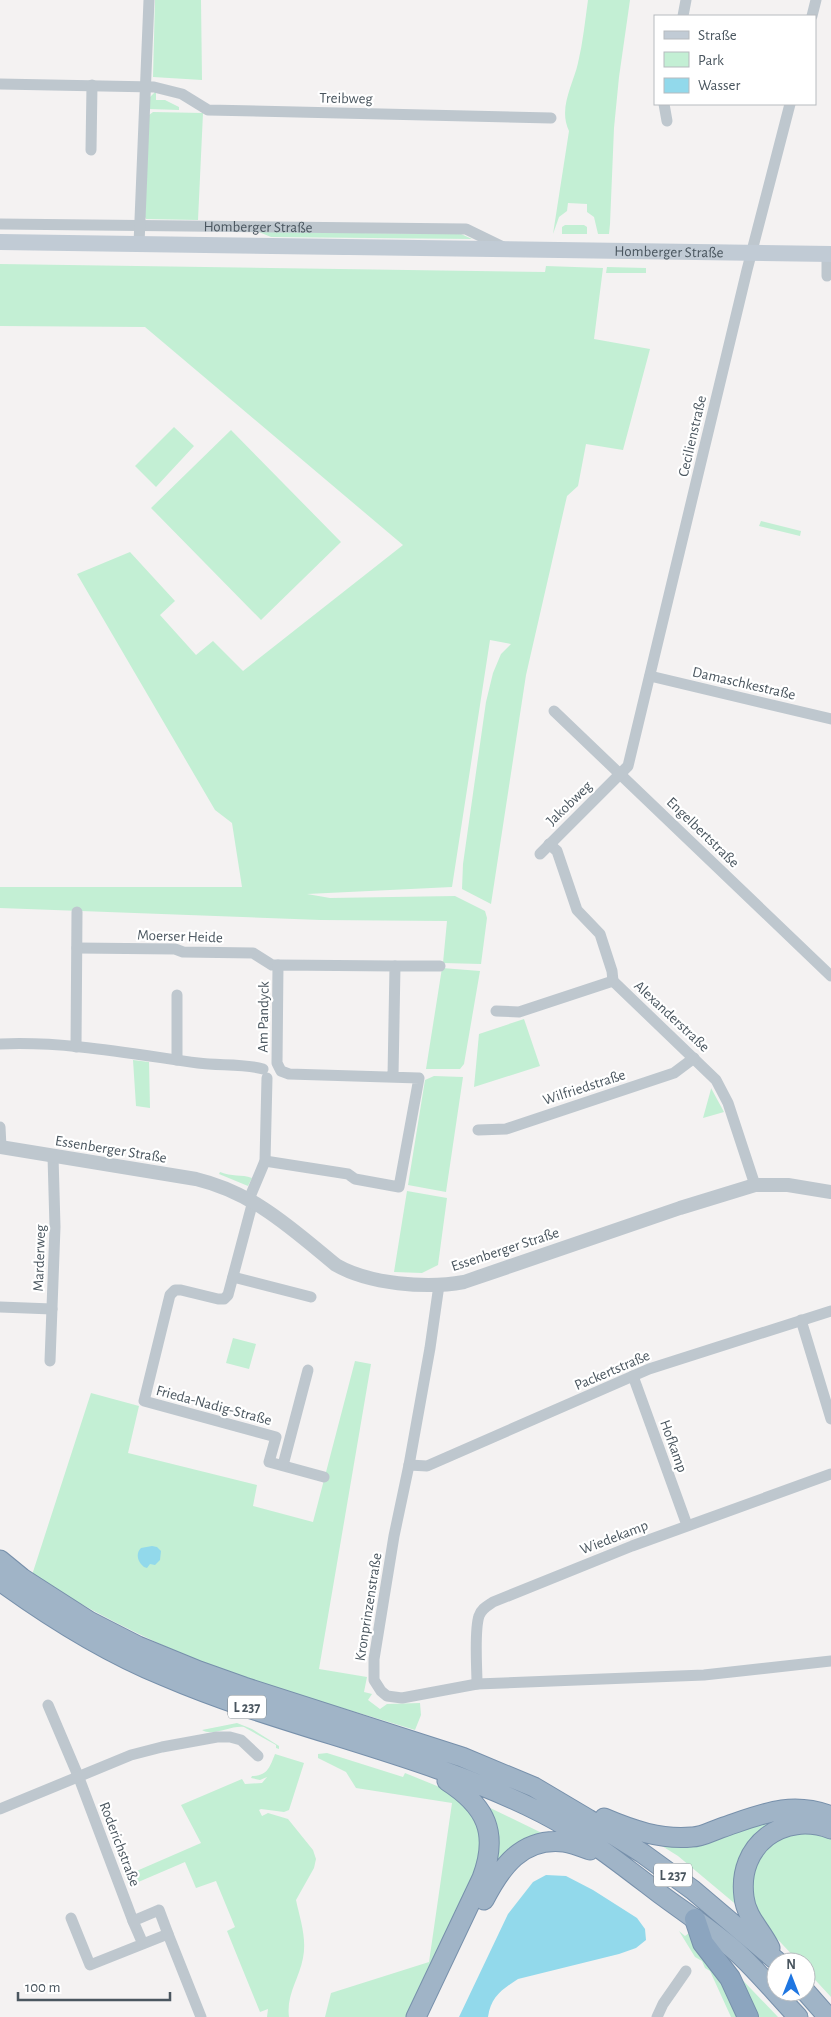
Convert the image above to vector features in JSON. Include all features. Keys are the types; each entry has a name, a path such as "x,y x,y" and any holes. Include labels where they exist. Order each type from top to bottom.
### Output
{"highway":[{"name":"L 237","path":"0,1560 22,1578 89,1621 138,1646 244,1687 462,1757 534,1787 642,1853 694,1890 766,1952"},
{"name":"L 237","path":"0,1581 34,1606 82,1635 162,1676 280,1719 418,1763 478,1785 541,1813 584,1837 695,1919 740,1956 798,2017"},
{"path":"416,2017 482,1878 487,1864 490,1843 485,1821 469,1797 418,1763"},
{"path":"561,1802 581,1805 624,1826 668,1838 694,1837 762,1815 791,1808 812,1809 831,1816"},
{"path":"772,1952 750,1916 744,1899 743,1884 746,1867 753,1852 764,1838 779,1829 796,1824 812,1824 831,1829"},
{"path":"425,2017 493,1882 516,1854 546,1841 566,1842 610,1856"},
{"path":"695,1919 703,1943 730,1978 748,2017"},
{"path":"815,2002 828,2017"}],"main road":[{"name":"Homberger Straße","path":"0,242 829,254"}],"street":[{"path":"139,244 149,0"},
{"path":"682,15 686,0"},
{"path":"812,15 816,0"},
{"name":"Treibweg","path":"0,84 146,86 182,94 208,110 552,118"},
{"path":"91,150 92,85"},
{"path":"664,105 667,121"},
{"name":"Cecilienstraße","path":"621,773 628,766 790,105"},
{"name":"Homberger Straße","path":"0,224 466,229 510,250"},
{"name":"Homberger Straße","path":"827,276 829,254"},
{"name":"Damaschkestraße","path":"650,676 831,719"},
{"name":"Engelbertstraße","path":"554,711 621,773 831,976"},
{"name":"Jakobweg","path":"540,854 621,773"},
{"path":"549,844 557,851 577,910 600,934 612,971 613,981"},
{"path":"76,1047 77,912"},
{"name":"Moerser Heide","path":"76,948 253,953 272,965 278,965"},
{"name":"Am Pandyck","path":"266,1161 348,1174 356,1179 399,1187 419,1078 289,1074 279,1067 278,965 440,966"},
{"path":"393,1076 395,966"},
{"name":"Alexanderstraße","path":"496,1011 519,1012 613,981 716,1080 728,1102 755,1185"},
{"path":"177,1060 178,995"},
{"path":"0,1044 32,1043 76,1047 215,1066 254,1066 265,1074"},
{"name":"Wilfriedstraße","path":"478,1130 506,1129 666,1076 674,1073 694,1058"},
{"path":"251,1200 266,1161 266,1066 279,1067"},
{"path":"0,1127 0,1147"},
{"name":"Essenberger Straße","path":"0,1147 196,1179 220,1185 251,1200 288,1225 336,1265 345,1270 391,1282 439,1285 464,1282 672,1210 755,1185 788,1185 831,1192"},
{"name":"Marderweg","path":"50,1361 55,1227 53,1156"},
{"name":"Frieda-Nadig-Straße","path":"251,1200 228,1295 224,1299 218,1299 181,1290 175,1290 170,1295 144,1393 144,1401 289,1441"},
{"path":"233,1277 310,1297"},
{"name":"Kronprinzenstraße","path":"439,1285 430,1348 409,1466 394,1536 374,1659 374,1680 381,1691 394,1698 420,1696 477,1684 704,1675 831,1661"},
{"path":"0,1308 52,1310"},
{"name":"Packertstraße","path":"409,1466 427,1466 649,1369 831,1311"},
{"path":"802,1320 831,1419"},
{"path":"308,1370 283,1466 324,1477"},
{"name":"Hofkamp","path":"633,1376 687,1525"},
{"name":"Frieda-Nadig-Straße","path":"276,1437 269,1462 283,1466"},
{"name":"Wiedekamp","path":"477,1684 477,1628 479,1616 484,1608 501,1598 687,1525 831,1474"},
{"name":"Roderichstraße","path":"48,1705 79,1778 143,1944"},
{"path":"0,1809 131,1755 162,1747 217,1737 241,1740 258,1756"},
{"path":"133,1921 159,1910 201,2017"},
{"path":"71,1918 90,1965 168,1934"},
{"path":"656,2017 686,1971"}],"green space":[{"path":"155,0 201,0 202,80 153,77"},
{"path":"588,0 630,0 614,128 609,234 598,234 594,217 587,212 587,204 568,203 567,211 559,217 553,234 569,131 565,114 567,97 580,55"},
{"path":"156,91 156,100 165,100 179,107 179,110 149,109 150,97"},
{"path":"153,112 203,113 198,220 146,219 145,217 149,115"},
{"path":"565,225 584,225 587,227 587,234 562,234 562,227"},
{"path":"259,232 461,234 472,239 271,237"},
{"path":"0,264 545,272 546,266 603,268 594,339 650,349 623,450 586,444 578,486 567,496 526,675 491,904 462,889 463,864 486,702 493,673 501,654 511,644 490,640 452,887 307,894 330,898 455,896 485,911 487,918 481,964 443,963 447,921 321,920 0,908 0,887 242,887 232,823 215,810 77,574 130,552 175,601 160,615 196,655 213,641 243,671 403,545 145,327 0,326"},
{"path":"607,267 646,268 646,273 606,273"},
{"path":"174,427 194,446 156,487 135,466"},
{"path":"231,430 341,542 261,620 151,508"},
{"path":"761,521 801,531 800,536 759,526"},
{"path":"442,968 480,971 464,1064 460,1069 426,1069"},
{"path":"524,1019 540,1066 474,1087 479,1034"},
{"path":"133,1060 149,1062 150,1108 136,1106"},
{"path":"434,1076 463,1077 446,1192 408,1185 425,1080"},
{"path":"711,1089 724,1112 703,1118"},
{"path":"220,1172 252,1178 248,1186 219,1174"},
{"path":"407,1191 447,1198 438,1265 422,1273 394,1272"},
{"path":"233,1338 256,1344 249,1369 226,1363"},
{"path":"355,1361 371,1364 319,1669 367,1677 364,1692 372,1694 368,1700 380,1709 387,1704 420,1703 421,1715 415,1730 283,1690 205,1663 116,1623 32,1575 91,1393 139,1406 128,1453 257,1485 253,1506 313,1522"},
{"path":"237,1723 252,1729 279,1746 279,1749 276,1748 276,1745 244,1727 217,1732 202,1730"},
{"path":"327,1753 403,1777 405,1773 437,1786 460,1799 472,1812 479,1830 481,1844 476,1875 408,2017 325,2017 331,1993 429,1962 452,1803 356,1788 346,1772 318,1758 318,1754"},
{"path":"275,1754 304,1763 289,1810 284,1812 259,1810 262,1816 268,1813 288,1819 313,1850 316,1859 314,1868 296,1900 304,1951 289,2001 289,2017 267,2017 268,2009 260,2012 227,1931 235,1927 216,1881 196,1888 185,1862 129,1886 125,1876 201,1843 181,1805 242,1779 245,1784 262,1783 267,1777 260,1780 251,1778 268,1770"},
{"path":"484,1805 546,1835 496,1862"},
{"path":"797,1811 771,1827 739,1907 678,1856 654,1841"},
{"path":"808,1831 831,1838 831,1997 816,1981 816,1952 790,1952 766,1927 755,1907 751,1872 759,1855 783,1835"},
{"path":"679,1931 685,1936 689,1933 703,1953 739,2017 731,2017 710,1971 705,1968 702,1961 695,1957"},
{"path":"731,1968 778,2017 753,2017"}],"water":[{"path":"157,1547 161,1551 160,1560 155,1565 150,1564 147,1568 140,1563 138,1553 141,1548"},
{"path":"546,1875 566,1876 593,1890 637,1918 645,1929 646,1940 636,1948 619,1954 518,1979 494,1999 488,2017 459,2017 508,1914 533,1882"}]}
